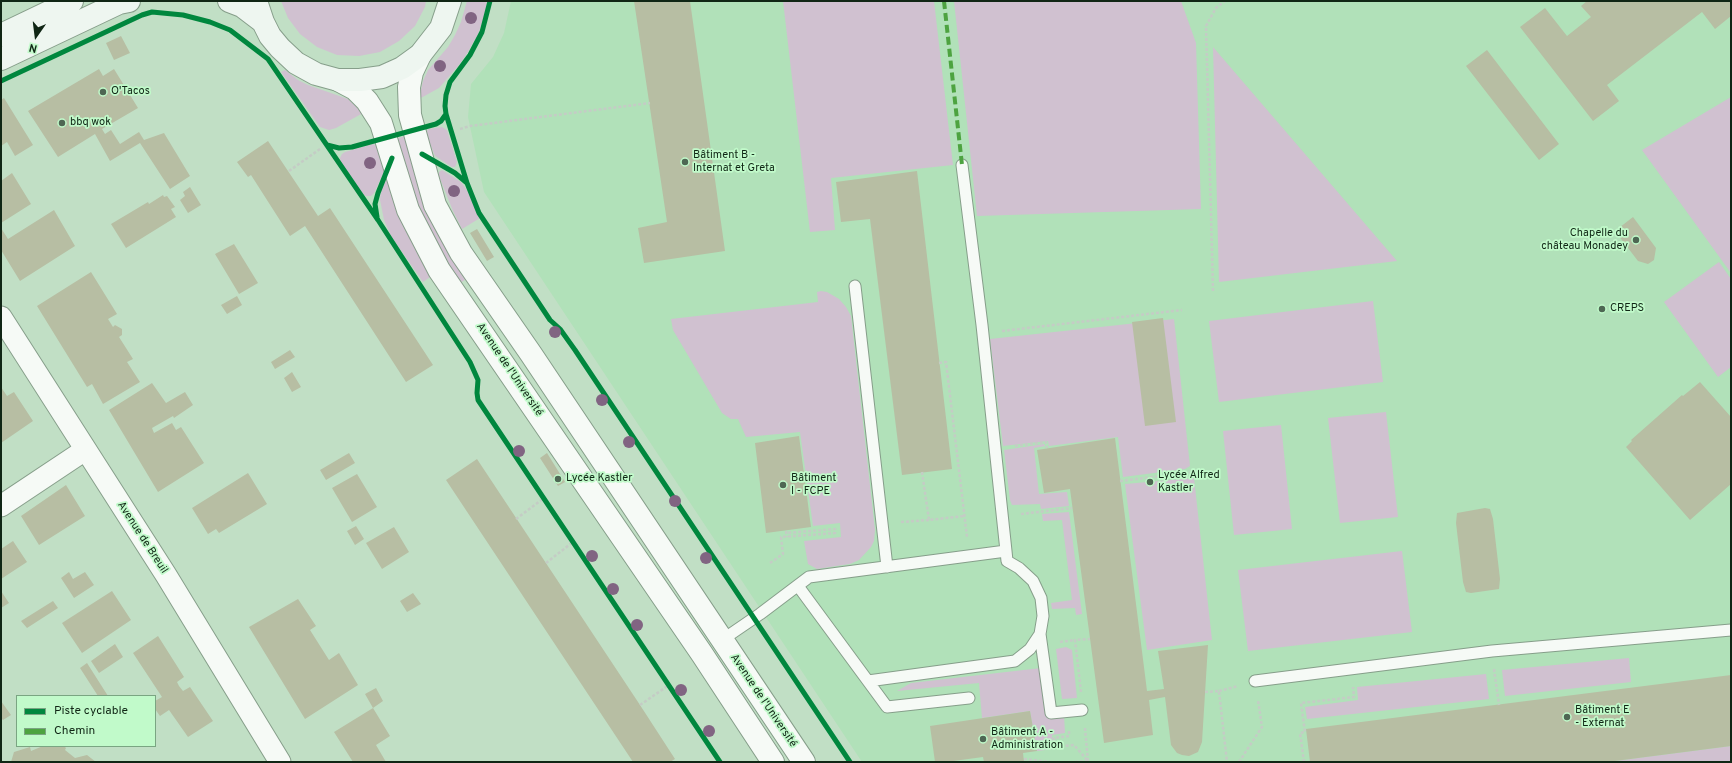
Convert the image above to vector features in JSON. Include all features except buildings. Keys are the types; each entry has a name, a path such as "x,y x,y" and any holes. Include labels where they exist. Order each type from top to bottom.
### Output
{"main road":[{"path":"1,35 72,1"},
{"path":"1,59 119,3 129,1"},
{"path":"229,1 242,6 262,22 280,48 296,63 316,74 338,80 360,80 382,76 402,68 420,55 441,28 450,1"},
{"path":"256,1 262,22"}],"street":[{"name":"Avenue de l'Université","path":"420,55 412,72 409,87 410,115 436,205 461,252 804,762"},
{"name":"Avenue de l'Université","path":"338,80 355,88 367,101 381,123 408,210 439,270 493,346 702,654 773,762"},
{"name":"Avenue de Breuil","path":"1,317 166,575 280,762"},
{"path":"1,506 85,450"},
{"path":"702,654 722,640"}],"lane":[{"path":"962,165 983,334 1007,561 1019,568 1032,581 1041,598 1043,616 1040,634 1051,713 1082,710"},
{"path":"855,286 887,567"},
{"path":"722,640 809,577 1006,551"},
{"path":"798,586 887,706 969,698"},
{"path":"1255,681 1492,651 1731,630"},
{"path":"868,681 1015,661 1030,649 1040,634"}],"path":[{"path":"1213,291 1206,26 1216,8 1225,1"},
{"path":"460,129 470,126 650,103"},
{"path":"289,171 320,149"},
{"path":"983,334 1182,310"},
{"path":"939,363 946,362 969,556"},
{"path":"995,449 1046,442 1047,448"},
{"path":"1120,480 1203,471"},
{"path":"922,472 929,520"},
{"path":"539,492 548,504"},
{"path":"516,519 544,498"},
{"path":"1002,516 1072,508"},
{"path":"882,524 964,516"},
{"path":"770,563 782,554 781,537 787,537 835,533 835,529 786,532 787,537"},
{"path":"569,536 578,549"},
{"path":"546,563 573,542"},
{"path":"1082,710 1076,640 1090,639"},
{"path":"1492,651 1499,705"},
{"path":"1304,762 1300,733 1304,732 1301,703 1354,697 1350,669"},
{"path":"665,681 673,691"},
{"path":"1238,762 1262,727 1255,681"},
{"path":"640,705 669,685"},
{"path":"1205,692 1219,691 1227,762"},
{"path":"1067,711 1069,736 1054,738 1055,747 1074,745 1088,761"},
{"path":"1086,742 1088,761"},
{"path":"1024,759 1051,762"},
{"path":"1076,762 1088,761"}],"shaded area":[{"path":"281,1 426,1 425,7 415,26 399,41 380,52 359,56 337,55 317,47 300,34 288,18"},
{"path":"467,1 487,1 484,17 478,34 459,65 439,88 419,99 423,81 428,70 448,47 455,35 461,22"},
{"name":"Lycée Alfred Kastler","path":"511,1 1731,1 1731,762 862,762 484,192 468,117 471,84 493,57 504,33"},
{"path":"783,1 934,1 953,165 831,178 835,230 810,232"},
{"path":"954,1 1181,1 1196,43 1201,209 977,216"},
{"path":"1213,47 1397,261 1219,282"},
{"path":"285,70 298,80 308,85 348,99 363,113 336,128 329,130 320,127 281,72"},
{"path":"1731,97 1731,273 1642,150"},
{"path":"442,127 447,130 457,162 455,167 452,167 435,156 426,134 428,129"},
{"path":"408,135 471,276 460,283 440,252 416,202 396,139"},
{"path":"373,144 378,146 386,168 374,193 371,196 366,196 363,194 341,162 340,158 345,152"},
{"path":"442,170 461,182 469,193 480,218 462,229 439,176 439,172"},
{"path":"388,179 433,275 423,282 391,236 384,220 380,200 384,183"},
{"path":"1719,262 1731,279 1731,367 1718,377 1664,302"},
{"path":"817,292 827,292 839,299 851,316 875,530 874,541 871,547 859,560 850,564 817,569 808,564 804,541 841,537 840,523 813,526 800,432 746,437 738,419 731,419 722,413 673,330 671,319 818,302"},
{"path":"1373,301 1383,382 1219,402 1209,321"},
{"path":"1174,319 1190,466 1185,469 1123,477 1118,437 1049,446 1048,441 1003,446 990,339"},
{"path":"1386,412 1398,517 1340,523 1328,418"},
{"path":"1281,425 1292,529 1234,535 1223,431"},
{"path":"1044,444 1045,446 1034,448 1039,494 1067,492 1069,506 1041,509 1040,504 1012,505 1010,500 1004,450"},
{"path":"1194,478 1212,640 1147,650 1125,484"},
{"path":"1069,512 1082,614 1076,615 1075,608 1052,609 1051,603 1072,600 1062,520 1043,521 1042,514"},
{"path":"1402,551 1412,632 1248,651 1238,570"},
{"path":"1066,647 1072,650 1077,698 1062,699 1056,649"},
{"path":"1629,658 1631,682 1505,696 1502,670"},
{"path":"1041,668 1048,716 1064,715 1065,733 1052,735 1053,749 1037,751 1030,711 982,718 979,683 897,691 911,683"},
{"path":"1486,674 1489,699 1307,719 1305,707 1358,700 1357,687"},
{"path":"1731,746 1731,762 1607,762"}],"marked path":[{"path":"944,1 962,165"}],"cycle path":[{"path":"490,1 482,32 470,55 450,82 446,95 445,106 446,114 467,183 479,213 550,320 560,329 575,350 850,762"},
{"path":"1,81 142,15 152,12 183,15 210,22 230,30 268,59 378,220 470,362 478,380 478,400 720,762"},
{"path":"327,145 339,148 352,147 436,124 441,121 446,114"},
{"path":"422,154 455,173 467,183"},
{"path":"377,217 375,204 392,158"}],"place":[{"name":"O'Tacos","path":"103,92"},
{"name":"bbq wok","path":"62,123"},
{"name":"Bâtiment B - Internat et Greta","path":"685,162"},
{"name":"Chapelle du château Monadey","path":"1636,240"},
{"name":"CREPS","path":"1602,309"},
{"name":"Lycée Kastler","path":"558,479"},
{"name":"Lycée Alfred Kastler","path":"1150,482"},
{"name":"Bâtiment I - FCPE","path":"783,485"},
{"name":"Bâtiment E - Externat","path":"1567,717"},
{"name":"Bâtiment A - Administration","path":"983,739"}]}
